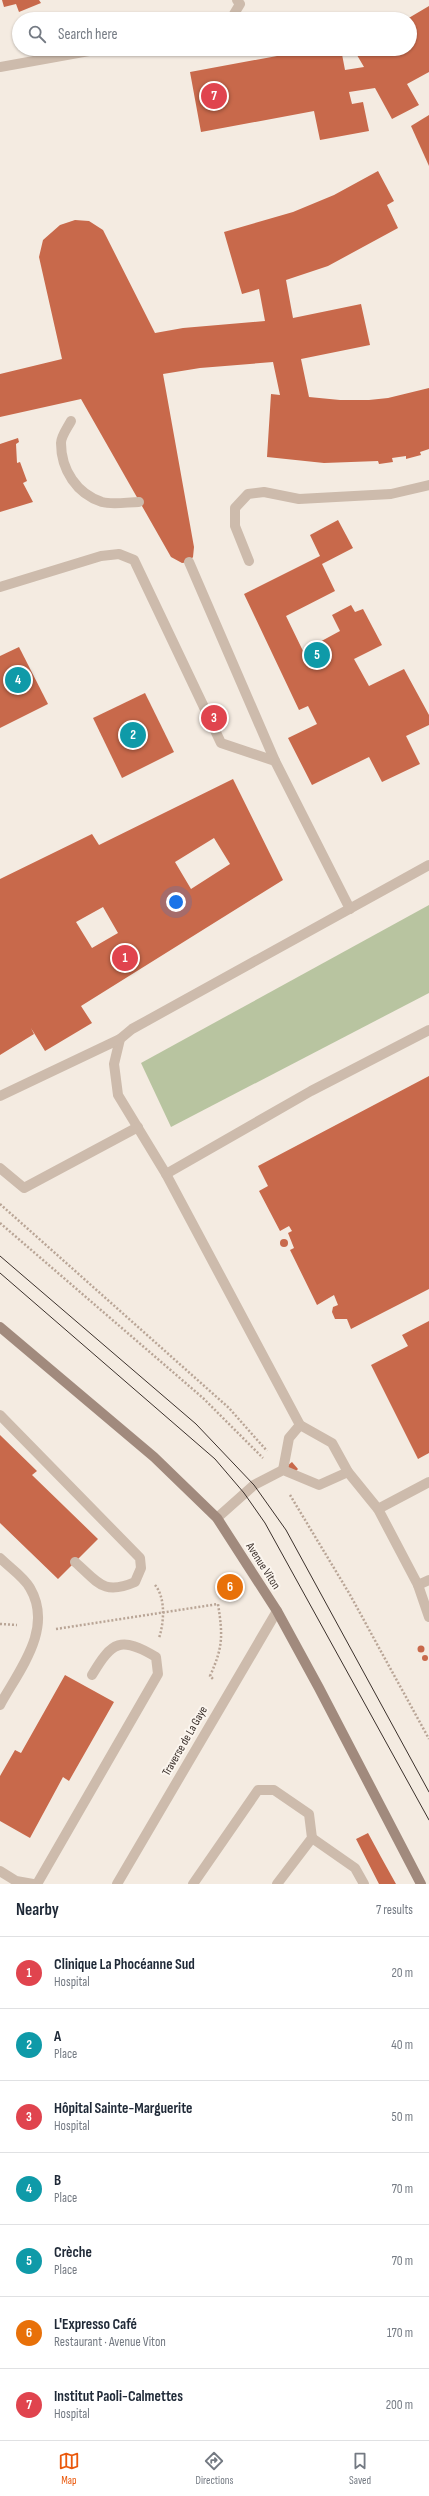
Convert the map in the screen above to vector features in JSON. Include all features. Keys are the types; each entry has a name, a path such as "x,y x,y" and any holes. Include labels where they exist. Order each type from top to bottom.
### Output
{"street":[{"path":"235,12 240,4 237,0"},
{"path":"0,67 61,56"},
{"path":"71,421 61,442 64,461 71,480 85,495 104,502 139,502"},
{"path":"249,561 235,526 235,508 248,494 264,492 299,499 383,494 429,485"},
{"path":"0,587 101,556 119,554 134,560 221,743 275,761"},
{"path":"189,562 275,761 350,909"},
{"path":"0,1096 120,1039 132,1029 429,865"},
{"path":"166,1174 311,1091 429,1030"},
{"path":"120,1039 114,1064 118,1095 166,1174 300,1425 332,1443 348,1472 378,1509 418,1585 429,1616"},
{"path":"0,1168 24,1188 138,1127"},
{"name":"Avenue Viton","path":"0,1327 154,1457 217,1518 277,1611 319,1688 421,1884"},
{"path":"0,1415 140,1558 141,1568 135,1582 120,1589 110,1589 102,1585 75,1562"},
{"path":"217,1518 244,1493 280,1471 289,1438 300,1425"},
{"path":"280,1471 319,1485 348,1472"},
{"path":"378,1509 429,1482"},
{"path":"0,1558 30,1587 37,1604 39,1627 36,1639 0,1706"},
{"path":"418,1585 429,1580"},
{"name":"Traverse de La Gaye","path":"117,1884 277,1611"},
{"path":"37,1884 158,1674 156,1657 138,1646 120,1644 106,1651 92,1675"},
{"path":"193,1884 258,1790 274,1790 309,1814 312,1838 277,1884"},
{"path":"312,1838 355,1868 364,1884"},
{"path":"0,1872 16,1880 33,1884"}],"path":[{"path":"0,1204 229,1408 280,1471 429,1739"},
{"path":"0,1223 203,1398 280,1471"},
{"path":"141,1568 160,1591 163,1614 162,1628 152,1655"},
{"path":"0,1624 59,1629 163,1614 218,1604 221,1624 221,1652 210,1676 228,1693"}],"green space":[{"path":"429,905 429,993 171,1127 141,1063"}],"building":[{"path":"2,0 39,0 41,3 19,12 16,4 4,7"},
{"path":"429,6 429,72 407,84 419,105 392,119 375,88 349,92 352,104 363,102 369,131 320,140 314,111 201,132 190,72 277,56 342,56 345,70 364,67 358,56 417,56 417,13"},
{"path":"429,115 429,166 411,126"},
{"path":"378,171 394,201 387,205 398,228 328,266 286,280 293,318 361,304 370,345 301,359 309,397 340,400 369,400 388,398 429,388 429,449 420,452 421,455 406,459 406,456 392,458 393,462 379,464 378,461 324,463 267,457 271,394 280,395 273,362 200,368 163,374 194,547 193,557 189,562 182,563 171,557 81,399 0,417 0,374 62,359 39,257 43,240 60,225 75,220 89,221 103,230 155,333 183,328 265,321 259,289 242,294 224,232 293,212 334,195"},
{"path":"18,438 19,442 16,444 17,463 20,462 27,481 23,483 33,502 0,512 0,444"},
{"path":"338,520 353,548 322,564 335,591 286,616 303,651 340,631 332,615 351,605 355,612 363,609 382,645 354,659 369,686 404,669 429,715 429,725 406,736 420,764 382,782 369,757 312,785 288,738 317,724 308,706 299,710 244,594 320,556 310,535"},
{"path":"19,647 48,704 0,728 0,656"},
{"path":"145,693 174,752 122,778 93,718"},
{"path":"233,779 283,880 81,1006 92,1023 45,1051 31,1028 34,1034 0,1055 0,879 92,834 99,845","holes":["214,838 230,864 191,889 175,862","103,907 118,933 92,948 76,922"]},
{"path":"429,1076 429,1289 351,1329 347,1319 335,1319 332,1312 333,1307 338,1305 334,1295 317,1305 290,1250 294,1248 288,1233 292,1231 289,1226 280,1231 259,1191 268,1186 258,1166"},
{"path":"284,1239 287,1240 287,1246 284,1247 281,1246 280,1243 281,1240"},
{"path":"429,1321 429,1453 418,1459 371,1365 408,1346 402,1335"},
{"path":"0,1435 37,1471 32,1475 98,1539 58,1579 0,1523"},
{"path":"292,1462 298,1469 293,1474 287,1466"},
{"path":"231,1573 241,1595 230,1600 220,1578"},
{"path":"421,1645 424,1646 424,1652 421,1653 418,1652 417,1649 418,1646"},
{"path":"425,1655 428,1658 425,1661 422,1658"},
{"path":"65,1675 114,1702 69,1781 63,1777 30,1838 0,1821 0,1776 15,1750 21,1753"},
{"path":"368,1833 396,1884 379,1884 356,1839"}],"tram line":[{"path":"0,1256 196,1424 254,1485 286,1530 429,1792"},
{"path":"0,1273 215,1459 244,1493 265,1523 429,1820"}],"place":[{"name":"Institut Paoli-Calmettes","path":"214,96"},
{"name":"Crèche","path":"317,655"},
{"name":"B","path":"18,680"},
{"name":"Hôpital Sainte-Marguerite","path":"214,718"},
{"name":"A","path":"133,735"},
{"name":"Clinique La Phocéanne Sud","path":"125,958"},
{"name":"L'Expresso Café","path":"230,1587"}]}
